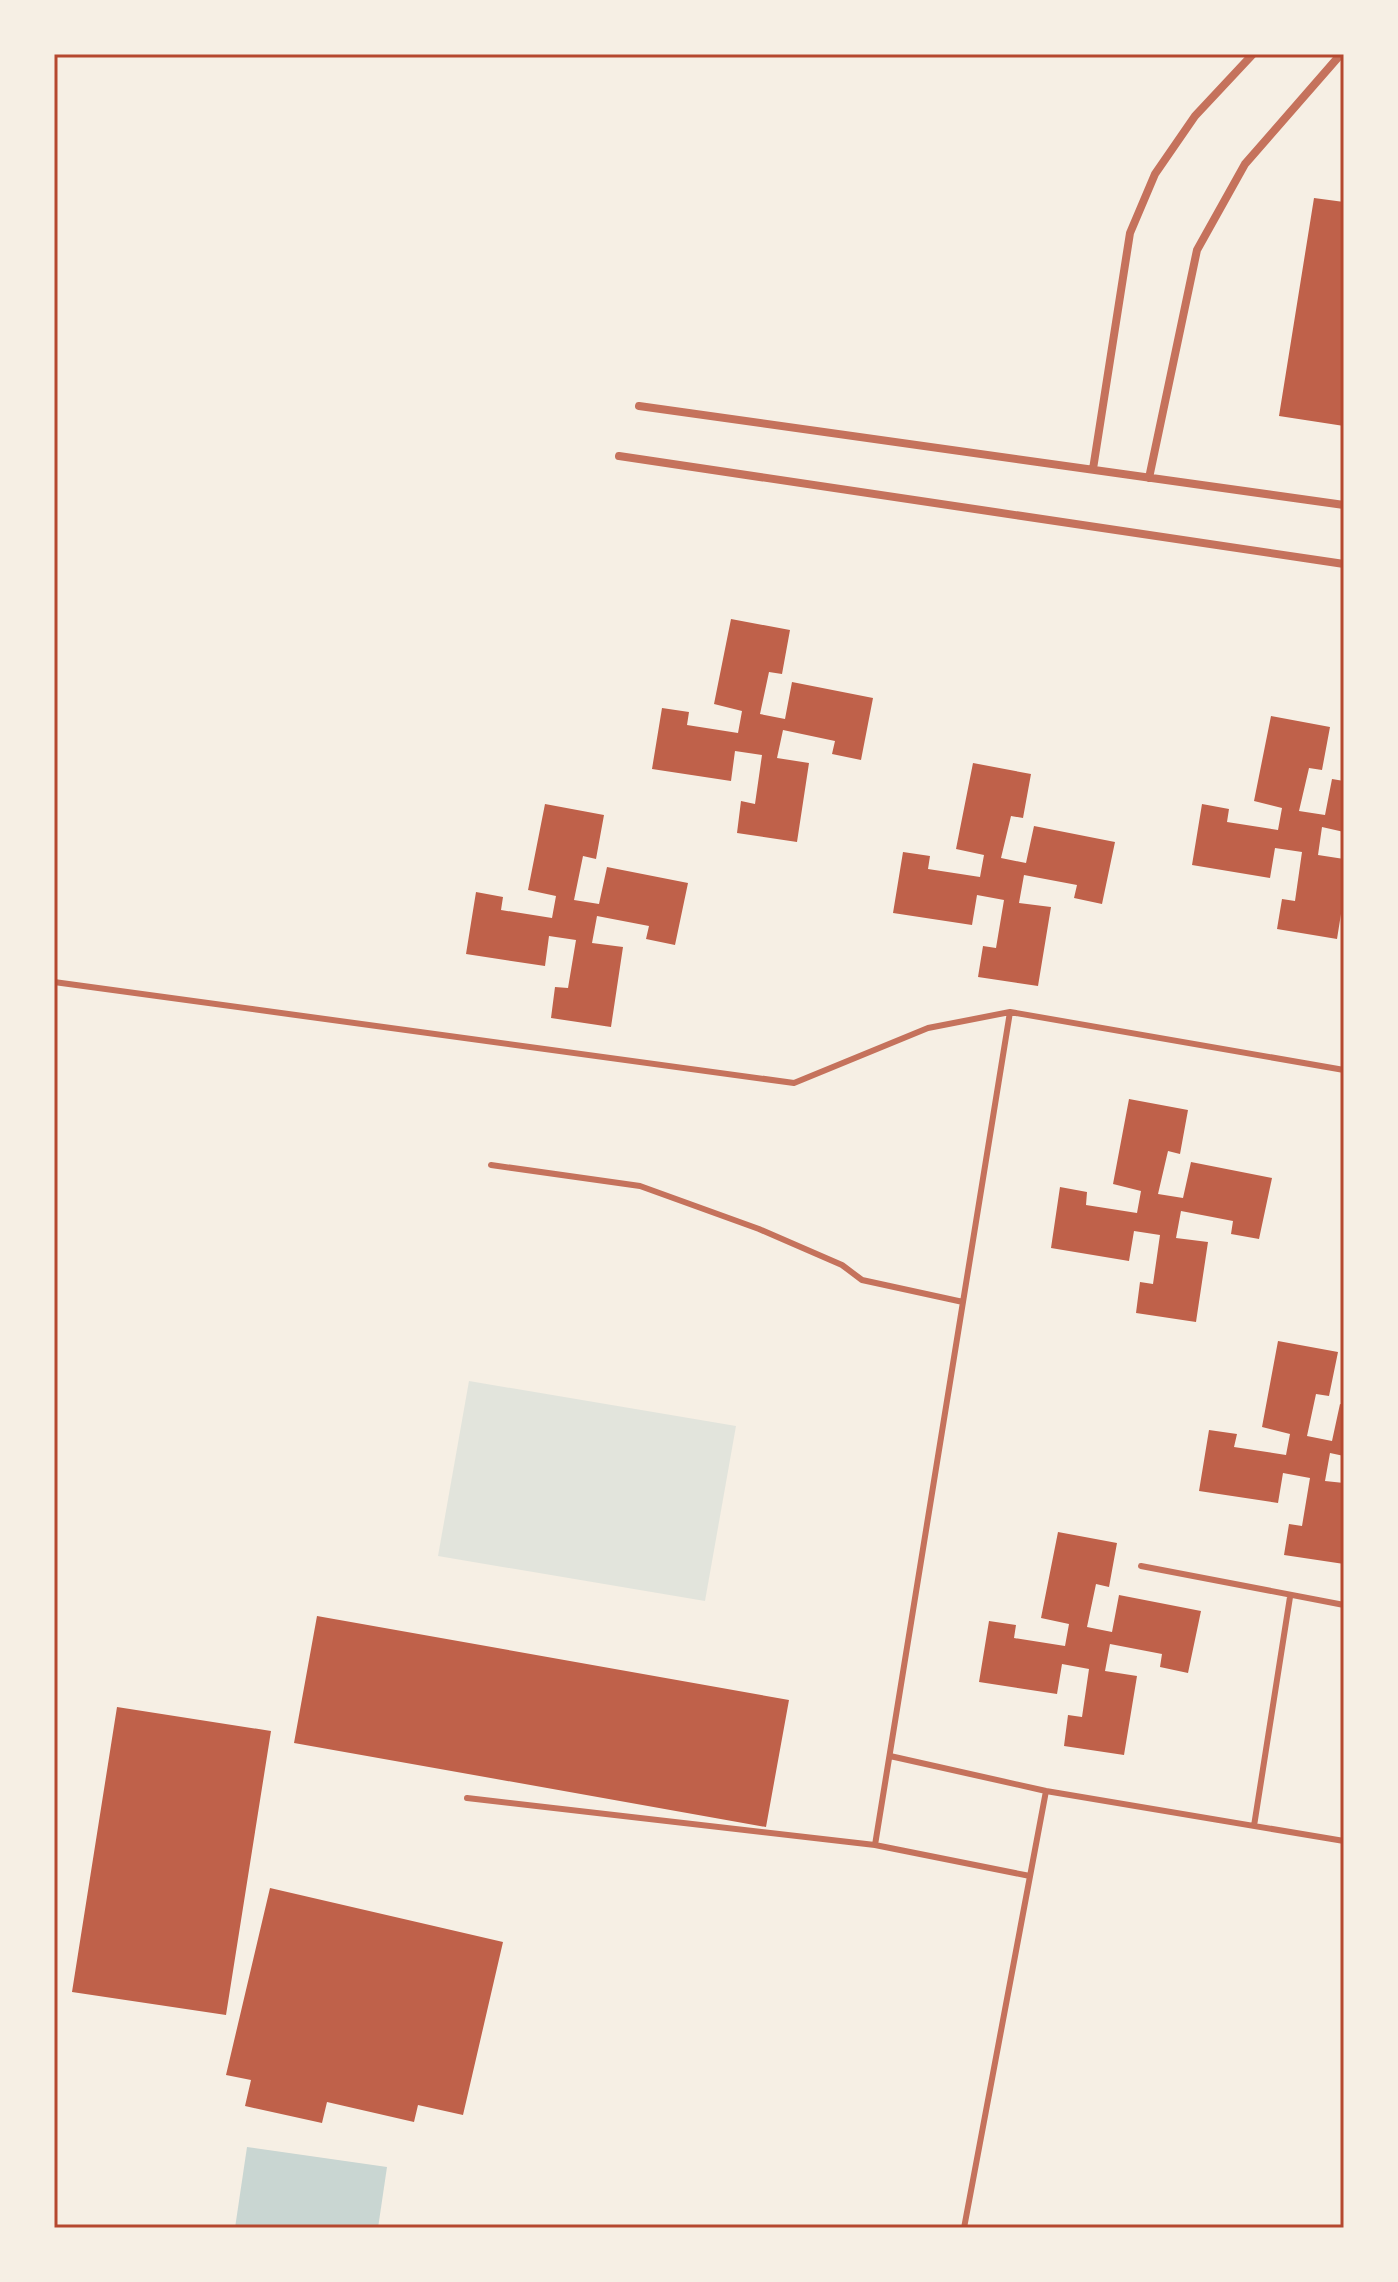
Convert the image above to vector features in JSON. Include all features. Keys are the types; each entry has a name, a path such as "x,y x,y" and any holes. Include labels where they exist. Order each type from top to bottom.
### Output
{"street":[{"path":"1093,469 1130,233 1155,174 1195,116 1253,54"},
{"path":"1149,478 1197,250 1245,164 1341,54"},
{"path":"639,406 1344,505"},
{"path":"619,456 1344,564"}],"lane":[{"path":"54,982 794,1083 928,1028 1010,1012 1344,1070"},
{"path":"875,1845 1010,1012"},
{"path":"491,1165 640,1186 759,1229 842,1265 862,1280 963,1302"},
{"path":"1141,1566 1344,1605"},
{"path":"1254,1826 1290,1597"},
{"path":"890,1756 1046,1791 1344,1841"},
{"path":"964,2228 1046,1791"},
{"path":"467,1798 875,1845 1030,1876"}],"shaded area":[{"path":"469,1381 736,1426 705,1601 438,1556"},
{"path":"247,2147 387,2167 378,2228 235,2228"}],"building":[{"path":"1314,198 1344,202 1344,426 1279,416"},
{"path":"731,619 790,630 782,674 769,672 760,714 785,719 792,682 873,698 861,760 832,754 835,741 783,730 777,758 809,763 797,842 737,833 741,801 755,804 762,755 735,751 731,781 652,769 662,708 689,712 687,725 738,733 742,711 714,704"},
{"path":"1271,716 1330,727 1322,770 1309,768 1299,811 1325,815 1332,779 1344,781 1344,832 1322,827 1318,855 1344,859 1344,895 1337,939 1277,929 1282,899 1295,901 1302,852 1275,848 1270,878 1192,865 1202,804 1229,809 1227,822 1278,830 1282,808 1254,801"},
{"path":"973,763 1031,774 1023,818 1011,816 1001,858 1026,863 1034,826 1115,842 1102,904 1074,898 1077,885 1024,875 1019,903 1051,907 1038,986 978,977 983,946 996,948 1004,900 977,895 972,925 893,913 903,852 930,856 928,869 980,877 984,855 956,849"},
{"path":"545,804 604,815 596,859 583,856 574,900 599,904 607,867 688,883 675,945 646,939 649,926 597,916 592,943 623,947 611,1027 551,1018 555,987 568,988 576,940 549,936 545,966 466,954 476,892 503,897 501,910 552,918 556,896 528,890"},
{"path":"1129,1099 1188,1110 1180,1154 1168,1151 1158,1194 1183,1198 1191,1162 1272,1178 1259,1239 1231,1234 1233,1221 1181,1211 1176,1238 1208,1242 1196,1322 1136,1313 1140,1282 1153,1284 1160,1235 1134,1231 1129,1261 1051,1248 1060,1187 1087,1192 1086,1205 1137,1213 1141,1191 1113,1184"},
{"path":"1278,1341 1338,1352 1329,1396 1316,1394 1307,1436 1332,1441 1340,1404 1344,1405 1344,1456 1330,1453 1325,1481 1344,1483 1344,1564 1284,1555 1289,1524 1302,1526 1310,1478 1283,1473 1278,1503 1199,1491 1209,1430 1237,1434 1234,1447 1286,1455 1290,1434 1262,1427"},
{"path":"1058,1532 1117,1543 1109,1587 1096,1584 1087,1627 1112,1632 1119,1595 1201,1611 1188,1673 1160,1667 1162,1654 1110,1644 1105,1671 1137,1676 1124,1755 1064,1746 1068,1715 1082,1717 1089,1669 1062,1664 1057,1694 979,1682 989,1621 1016,1625 1014,1638 1065,1646 1069,1624 1041,1618"},
{"path":"317,1616 789,1700 766,1827 294,1743"},
{"path":"117,1707 271,1731 226,2015 72,1992"},
{"path":"270,1888 503,1942 463,2115 418,2105 414,2122 327,2102 322,2123 245,2106 251,2080 226,2075"}]}
